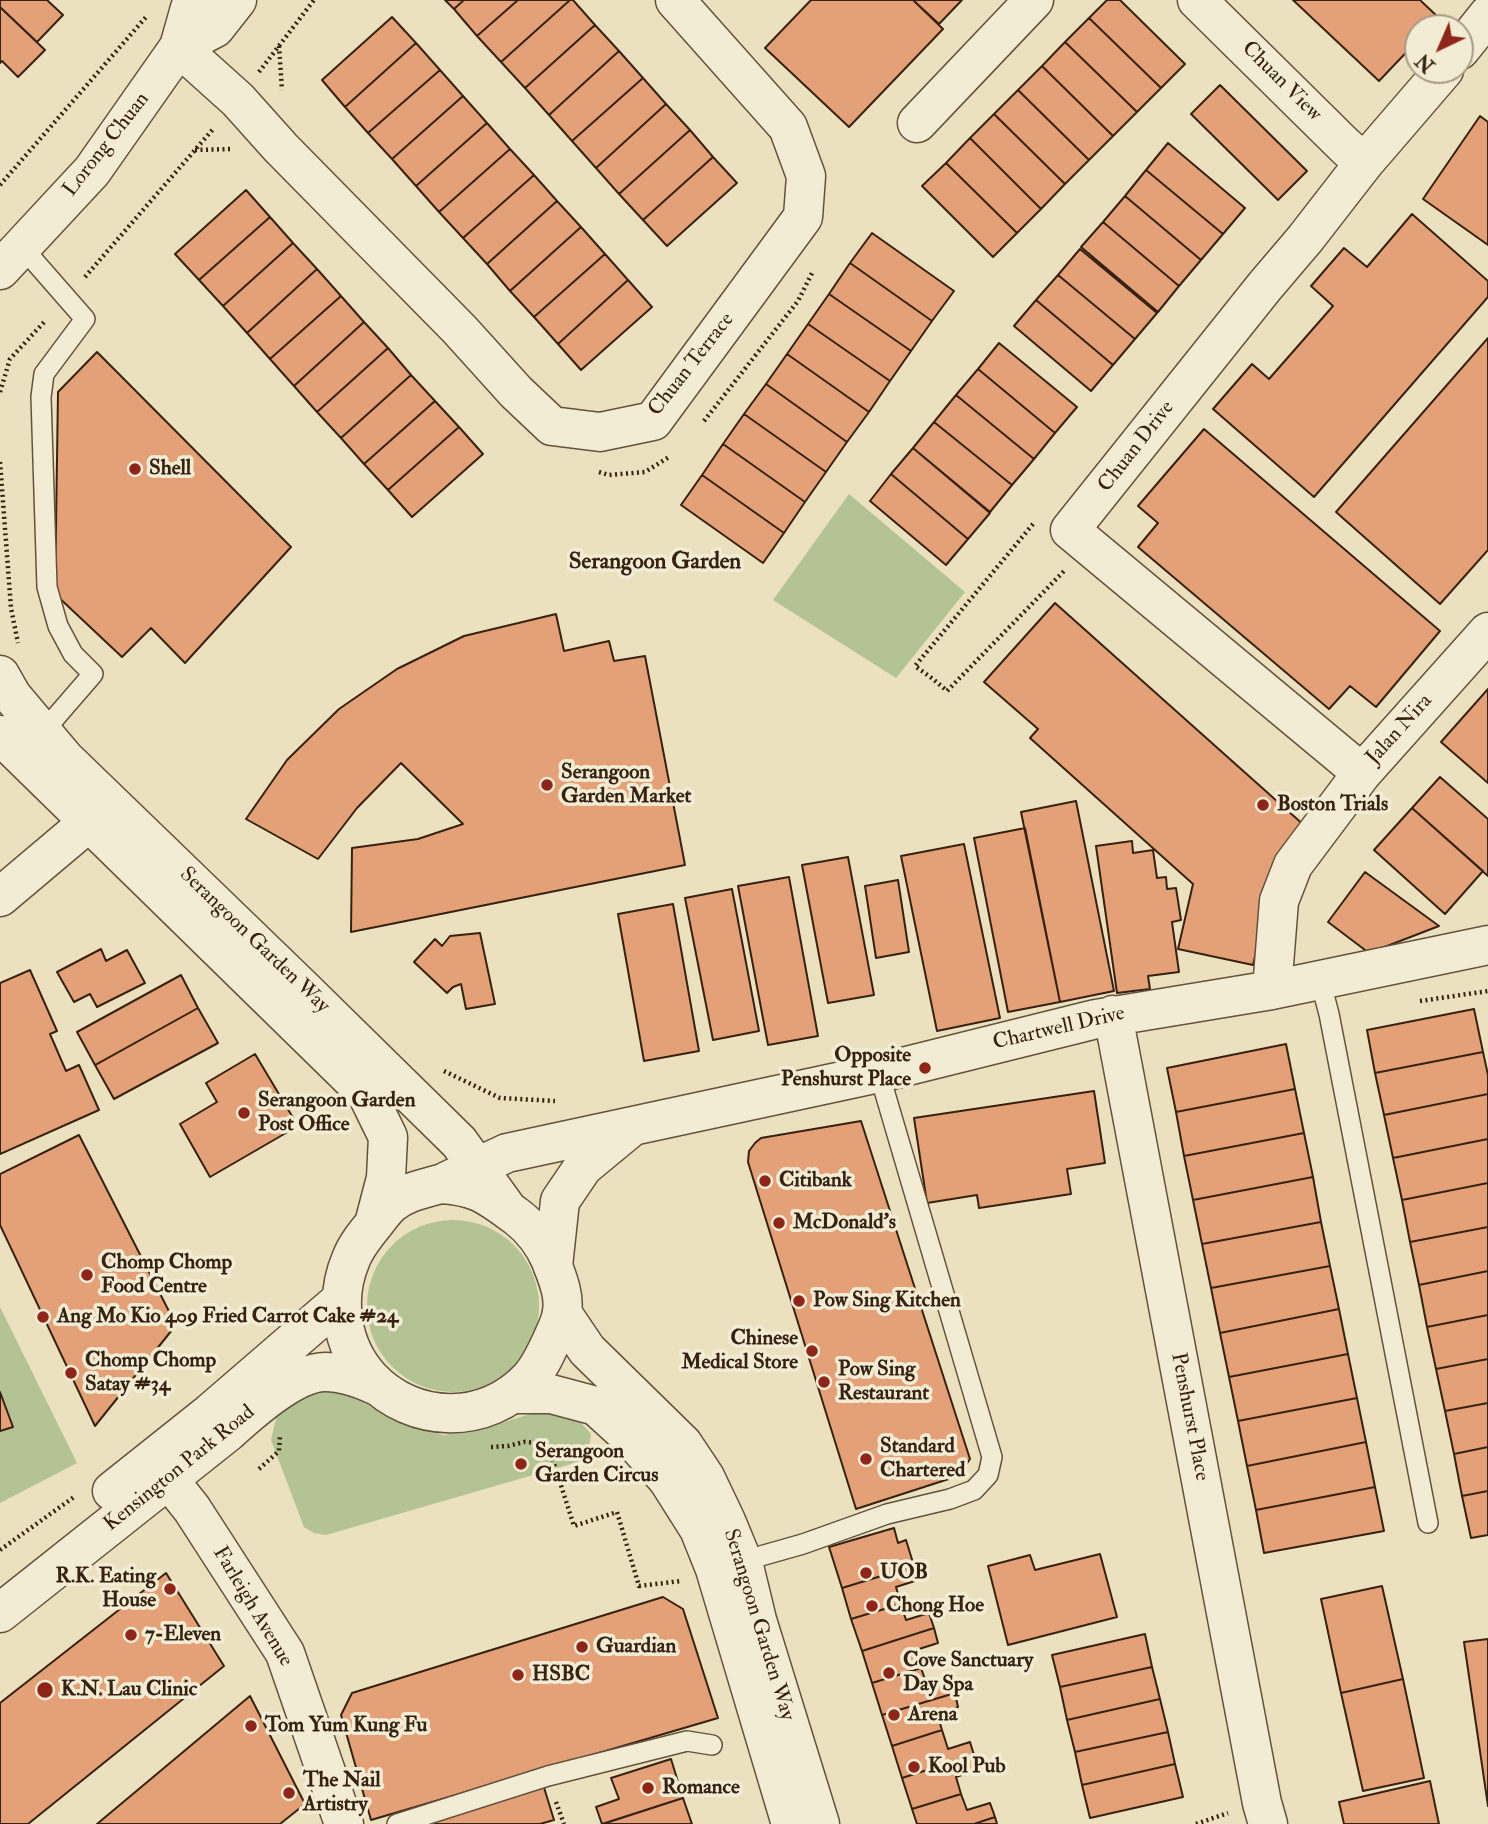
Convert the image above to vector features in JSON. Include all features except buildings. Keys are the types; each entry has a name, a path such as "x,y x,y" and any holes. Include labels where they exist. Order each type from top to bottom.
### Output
{"street":[{"name":"Lorong Chuan","path":"11,258 92,171 179,47 190,8 196,0"},
{"name":"Lorong Chuan","path":"179,47 215,28 237,0"},
{"name":"Chuan Terrace","path":"179,47 238,100 281,148 460,330 516,392 552,426 600,432 653,421 803,217 806,176 788,127 675,0"},
{"path":"917,123 1034,0"},
{"name":"Chuan View","path":"1197,0 1364,163"},
{"name":"Chuan Drive","path":"1362,773 1070,530 1364,163 1432,84"},
{"name":"Jalan Nira","path":"1272,990 1279,901 1293,865 1362,773 1488,632"},
{"name":"Serangoon Garden Way","path":"0,675 12,696 65,759 459,1142 508,1210"},
{"name":"Serangoon Garden Way","path":"0,735 367,1094 388,1137 386,1178 374,1224"},
{"path":"0,897 89,822"},
{"name":"Chartwell Drive","path":"440,1184 507,1153 879,1073 1113,1015 1272,990 1488,945"},
{"name":"Penshurst Place","path":"1113,1015 1254,1762 1260,1822"},
{"name":"Chartwell Drive","path":"553,1266 560,1201 583,1167 634,1126"},
{"path":"440,1184 459,1185 476,1189 493,1198 536,1233 559,1281 562,1313 543,1359 530,1378 498,1402 468,1412 435,1413 404,1404 377,1386 361,1368 350,1347 343,1324 341,1300 351,1259 374,1224 391,1204 414,1191 440,1184"},
{"name":"Kensington Park Road","path":"0,1580 210,1413 341,1300"},
{"name":"Serangoon Garden Way","path":"562,1313 587,1350 683,1444 705,1477 712,1525 729,1566 757,1620 791,1824"},
{"name":"Kensington Park Road","path":"0,1613 274,1394 304,1377 323,1372 354,1376 377,1386"},
{"name":"Serangoon Garden Way","path":"512,1394 551,1394 596,1406 631,1437 660,1472 712,1525"},
{"name":"Farleigh Avenue","path":"169,1480 192,1509 285,1653 344,1824"},
{"name":"Serangoon Garden Way","path":"771,1710 820,1824"}],"lane":[{"path":"11,258 66,297 85,319 44,374 41,397 47,587 58,626 73,654 93,674 43,733"},
{"path":"1320,980 1329,1014 1428,1523"},
{"path":"729,1566 803,1544 887,1514 950,1499 974,1490 988,1475 992,1457 879,1073"},
{"path":"397,1824 548,1776 687,1741 712,1745"}],"path":[{"path":"0,391 10,359 238,100 314,0"},
{"path":"0,185 152,9"},
{"path":"279,46 282,93"},
{"path":"195,150 233,149"},
{"path":"698,428 799,301 816,265"},
{"path":"596,471 609,475 645,472 672,455"},
{"path":"933,679 947,691 1088,545"},
{"path":"435,1067 500,1098 558,1101"},
{"path":"259,1469 279,1451 281,1429"},
{"path":"483,1447 524,1442 542,1443 550,1451 574,1526 617,1512 629,1553"},
{"path":"0,1549 80,1492"}],"green space":[{"path":"849,494 965,592 896,678 773,600"},
{"path":"453,1220 486,1226 514,1245 533,1273 539,1306 533,1339 514,1367 486,1386 453,1392 420,1386 392,1367 373,1339 367,1306 373,1273 392,1245 420,1226"},
{"path":"0,1307 77,1463 0,1503"},
{"path":"342,1390 405,1425 444,1435 488,1427 543,1410 575,1416 591,1434 589,1448 578,1462 326,1535 314,1533 304,1527 271,1440 277,1415 302,1392"}],"place":[{"name":"Shell","path":"135,469"},
{"name":"Serangoon Garden Market","path":"547,785"},
{"name":"Boston Trials","path":"1263,805"},
{"name":"Opposite Penshurst Place","path":"925,1068"},
{"name":"Serangoon Garden Post Office","path":"244,1113"},
{"name":"Citibank","path":"765,1181"},
{"name":"McDonald's","path":"779,1223"},
{"name":"Chomp Chomp Food Centre","path":"87,1275"},
{"name":"Pow Sing Kitchen","path":"799,1301"},
{"name":"Ang Mo Kio 409 Fried Carrot Cake #24","path":"43,1317"},
{"name":"Chinese Medical Store","path":"812,1351"},
{"name":"Chomp Chomp Satay #34","path":"71,1373"},
{"name":"Pow Sing Restaurant","path":"824,1382"},
{"name":"Standard Chartered","path":"866,1459"},
{"name":"Serangoon Garden Circus","path":"521,1464"},
{"name":"UOB","path":"866,1573"},
{"name":"R.K. Eating House","path":"170,1589"},
{"name":"Chong Hoe","path":"872,1606"},
{"name":"7-Eleven","path":"131,1635"},
{"name":"Guardian","path":"582,1647"},
{"name":"Cove Sanctuary Day Spa","path":"889,1673"},
{"name":"HSBC","path":"518,1675"},
{"name":"K.N. Lau Clinic","path":"45,1690"},
{"name":"Arena","path":"894,1715"},
{"name":"Tom Yum Kung Fu","path":"251,1726"},
{"name":"Kool Pub","path":"914,1767"},
{"name":"Romance","path":"648,1788"},
{"name":"The Nail Artistry","path":"289,1793"}],"district":[{"name":"Serangoon Garden","path":"655,563"}]}
